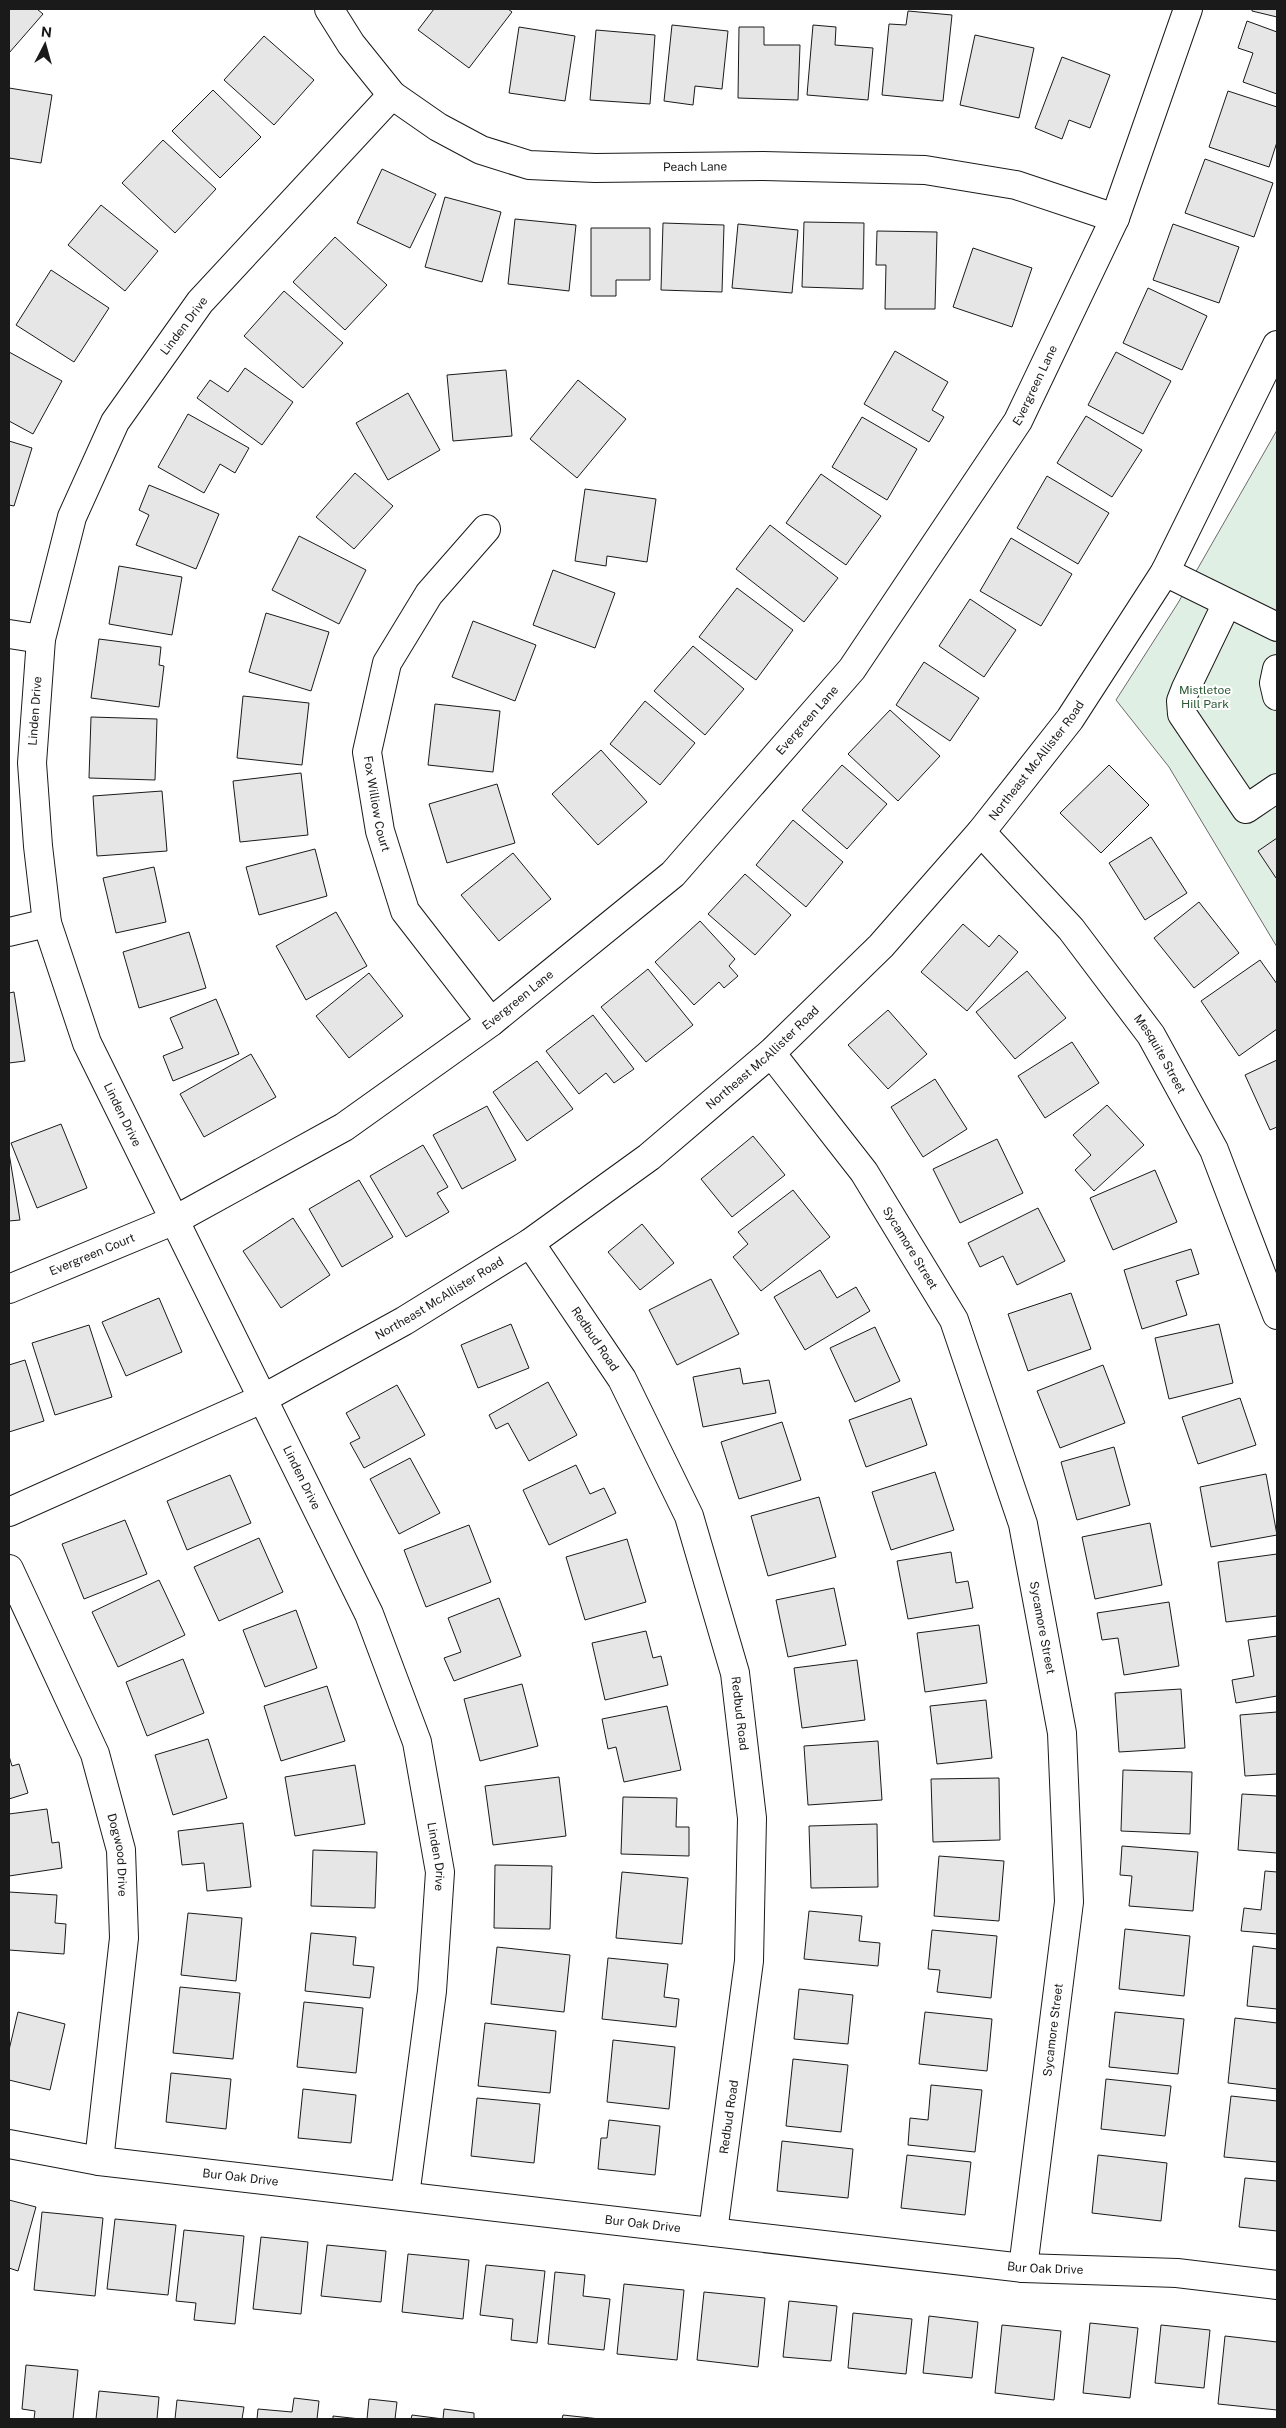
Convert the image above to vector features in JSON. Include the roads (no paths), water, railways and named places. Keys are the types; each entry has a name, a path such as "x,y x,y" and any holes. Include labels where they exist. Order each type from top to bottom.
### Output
{"street":[{"name":"Peach Lane","path":"329,9 351,44 392,95 438,127 481,150 530,165 595,168 763,166 924,170 1016,185 1115,218"},
{"name":"Evergreen Lane","path":"175,1220 344,1127 491,1022 673,874 852,669 1018,421 1115,218 1188,9"},
{"name":"Linden Drive","path":"392,95 200,302 114,422 72,517 40,639 32,763 38,846 47,923 87,1043 370,1614 417,1742 440,1872 432,1991 404,2196"},
{"name":"Northeast McAllister Road","path":"9,1512 264,1398 404,1321 530,1244 650,1158 771,1053 881,946 981,832 1070,719 1166,572 1277,345"},
{"name":"Fox Williow Court","path":"486,529 429,594 387,663 368,752 380,831 405,911 491,1022"},
{"path":"1166,572 1277,628"},
{"path":"1227,603 1186,688 1181,701 1182,714 1246,809 1277,788"},
{"path":"9,634 40,639"},
{"path":"1277,669 1274,683 1277,696"},
{"name":"Mesquite Street","path":"981,832 1071,929 1150,1035 1214,1150 1271,1272 1277,1315"},
{"path":"9,932 47,923"},
{"name":"Sycamore Street","path":"771,1053 864,1172 954,1320 1023,1524 1062,1733 1069,1902 1023,2268"},
{"name":"Evergreen Court","path":"9,1289 175,1220"},
{"name":"Redbud Road","path":"530,1244 622,1379 689,1516 736,1672 752,1818 749,1961 713,2232"},
{"name":"Dogwood Drive","path":"9,1569 95,1754 121,1850 124,1938 99,2161"},
{"name":"Bur Oak Drive","path":"9,2144 99,2161 1023,2268 1177,2273 1277,2285"}],"park label":[{"name":"Mistletoe Hill Park","path":"1205,697"}]}
